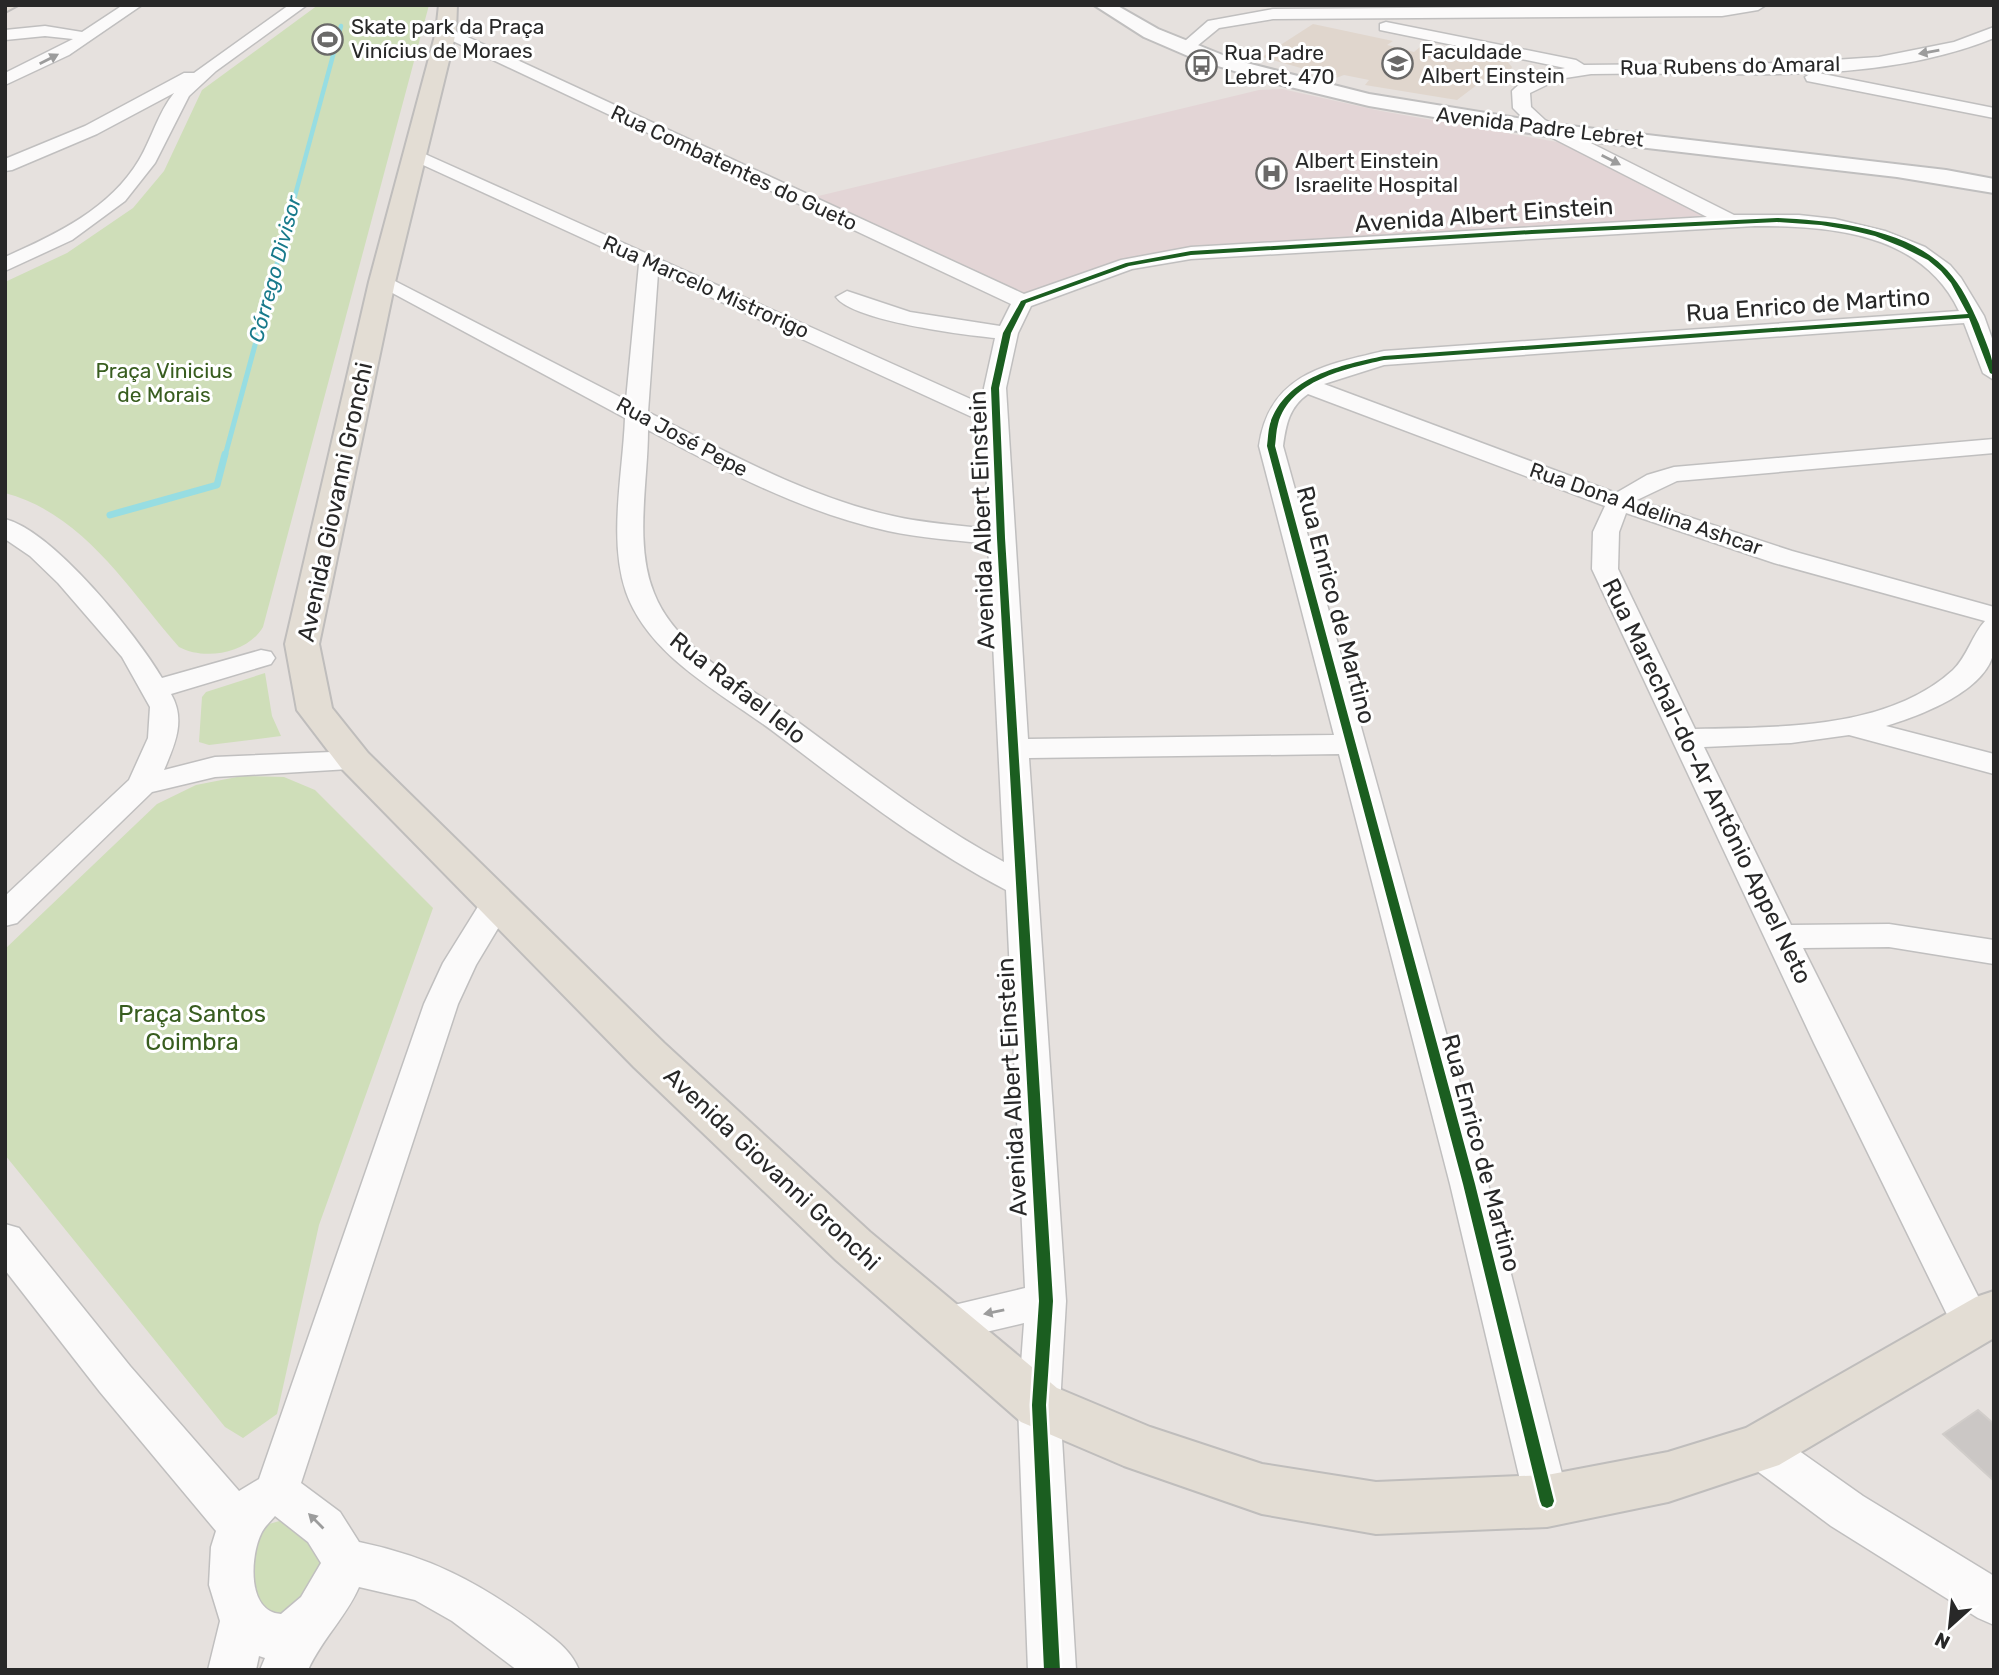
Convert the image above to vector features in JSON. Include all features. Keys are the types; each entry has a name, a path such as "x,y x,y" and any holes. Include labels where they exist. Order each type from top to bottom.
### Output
{"main road":[{"name":"Avenida Giovanni Gronchi","path":"448,5 446,32 382,282 302,644 315,710 355,761 496,905 659,1065 853,1246 943,1324 1039,1405 1143,1449 1262,1489 1376,1508 1548,1501 1668,1477 1760,1448 1984,1319"},
{"name":"Avenida Padre Lebret","path":"1103,5 1123,19 1220,63 1372,102 1550,130 1870,167 1994,186"}],"street":[{"path":"5,80 63,52 134,5"},
{"path":"143,123 207,68 299,5"},
{"path":"1185,48 1209,27 1227,20 1273,14 1722,11 1758,5"},
{"path":"1320,14 1600,69"},
{"path":"5,35 33,32 75,34"},
{"name":"Rua Combatentes do Gueto","path":"446,32 547,82 1023,302"},
{"name":"Rua Rubens do Amaral","path":"1550,130 1521,108 1521,90 1546,76 1600,69 1780,69 1901,57 1966,44 1994,32"},
{"path":"5,166 143,123 180,95 207,68"},
{"path":"1780,69 1994,113"},
{"path":"5,265 42,249 93,218 121,194 146,163 143,123"},
{"path":"1550,130 1732,222"},
{"name":"Rua Marcelo Mistrorigo","path":"416,155 996,419"},
{"name":"Avenida Albert Einstein","path":"1052,1670 1039,1405 1046,1301 1001,538 995,388 1007,333 1023,302 1128,264 1191,253 1732,222 1819,223 1895,241 1940,268 1973,316 1994,373"},
{"name":"Rua Rafael Ielo","path":"650,261 636,412 632,534 635,575 647,610 675,643 732,688 945,844 1022,885"},
{"name":"Rua José Pepe","path":"382,282 636,412 750,474 820,503 891,524 1001,538"},
{"path":"847,297 905,320 1007,333"},
{"name":"Rua Enrico de Martino","path":"1548,1501 1469,1184 1271,446 1271,425 1283,404 1303,384 1350,365 1416,354 1973,316"},
{"name":"Rua Dona Adelina Ashcar","path":"1303,384 1619,502 1783,557 1994,615"},
{"name":"Rua Marechal-do-Ar Antônio Appel Neto","path":"1984,1319 1843,1066 1605,569 1602,543 1608,519 1619,502 1646,482 1696,469 1994,446"},
{"path":"5,527 39,550 67,577 134,654 164,706 163,738 142,785 5,915"},
{"path":"1685,738 1778,736 1849,726 1923,703 1962,678 1994,628"},
{"path":"156,690 261,658"},
{"path":"1849,726 1994,764"},
{"path":"1015,749 1351,744"},
{"path":"142,785 215,767 355,761"},
{"path":"277,1640 230,1577 233,1553 241,1527 258,1502 275,1493 308,1407 441,1004 460,963 496,905"},
{"path":"1784,939 1821,933 1875,933 1945,941 1994,952"},
{"path":"5,1240 116,1379 241,1527"},
{"path":"943,1324 1046,1301"},
{"path":"1760,1448 1847,1511 1994,1601"},
{"path":"232,1670 277,1640 327,1600 345,1562 341,1551 318,1522 293,1502 275,1493"},
{"path":"345,1562 415,1577 441,1590 514,1636 555,1670"}],"shaded area":[{"name":"Faculdade Albert Einstein","path":"1313,24 1393,41 1387,45 1414,52 1420,47 1469,58 1494,57 1507,61 1512,67 1509,73 1500,77 1486,78 1457,100 1365,85 1369,80 1344,75 1336,78 1262,57"},
{"name":"Albert Einstein Israelite Hospital","path":"1282,89 1381,111 1563,143 1719,216 1175,255 1021,298 810,198 1259,90"}],"green space":[{"name":"Praça Vinicius de Morais","path":"318,5 429,5 263,627 247,643 225,652 213,654 189,651 179,647 122,578 81,536 33,503 5,493 5,282 67,253 133,208 164,171 202,90"},
{"path":"265,673 272,716 281,736 209,745 199,742 202,697 206,692"},
{"name":"Praça Santos Coimbra","path":"242,776 284,777 315,790 433,908 319,1225 277,1414 243,1438 225,1427 5,1155 5,949 157,804 196,785"},
{"path":"283,1520 324,1550 320,1579 286,1615 269,1613 251,1597 253,1536 269,1524"}],"building":[{"path":"1978,1410 1994,1424 1994,1481 1943,1434"}],"waterway":[{"name":"Córrego Divisor","path":"293,203 341,26"},
{"name":"Córrego Divisor","path":"225,456 294,201"},
{"name":"Córrego Divisor","path":"110,515 217,485 225,454"}],"cycle path":[{"path":"1052,1670 1039,1405 1046,1301 1001,538 995,388 1007,333 1023,302 1128,264 1191,253 1733,221 1799,221 1835,225 1878,235 1905,245 1930,259 1954,282 1962,296 1994,373"},
{"path":"1547,1501 1469,1184 1271,446 1274,425 1281,407 1293,393 1308,382 1326,374 1384,358 1973,316"}],"place":[{"name":"Skate park da Praça Vinícius de Moraes","path":"328,39"},
{"name":"Faculdade Albert Einstein","path":"1398,64"},
{"name":"Rua Padre Lebret, 470","path":"1201,65"},
{"name":"Albert Einstein Israelite Hospital","path":"1272,173"}]}
